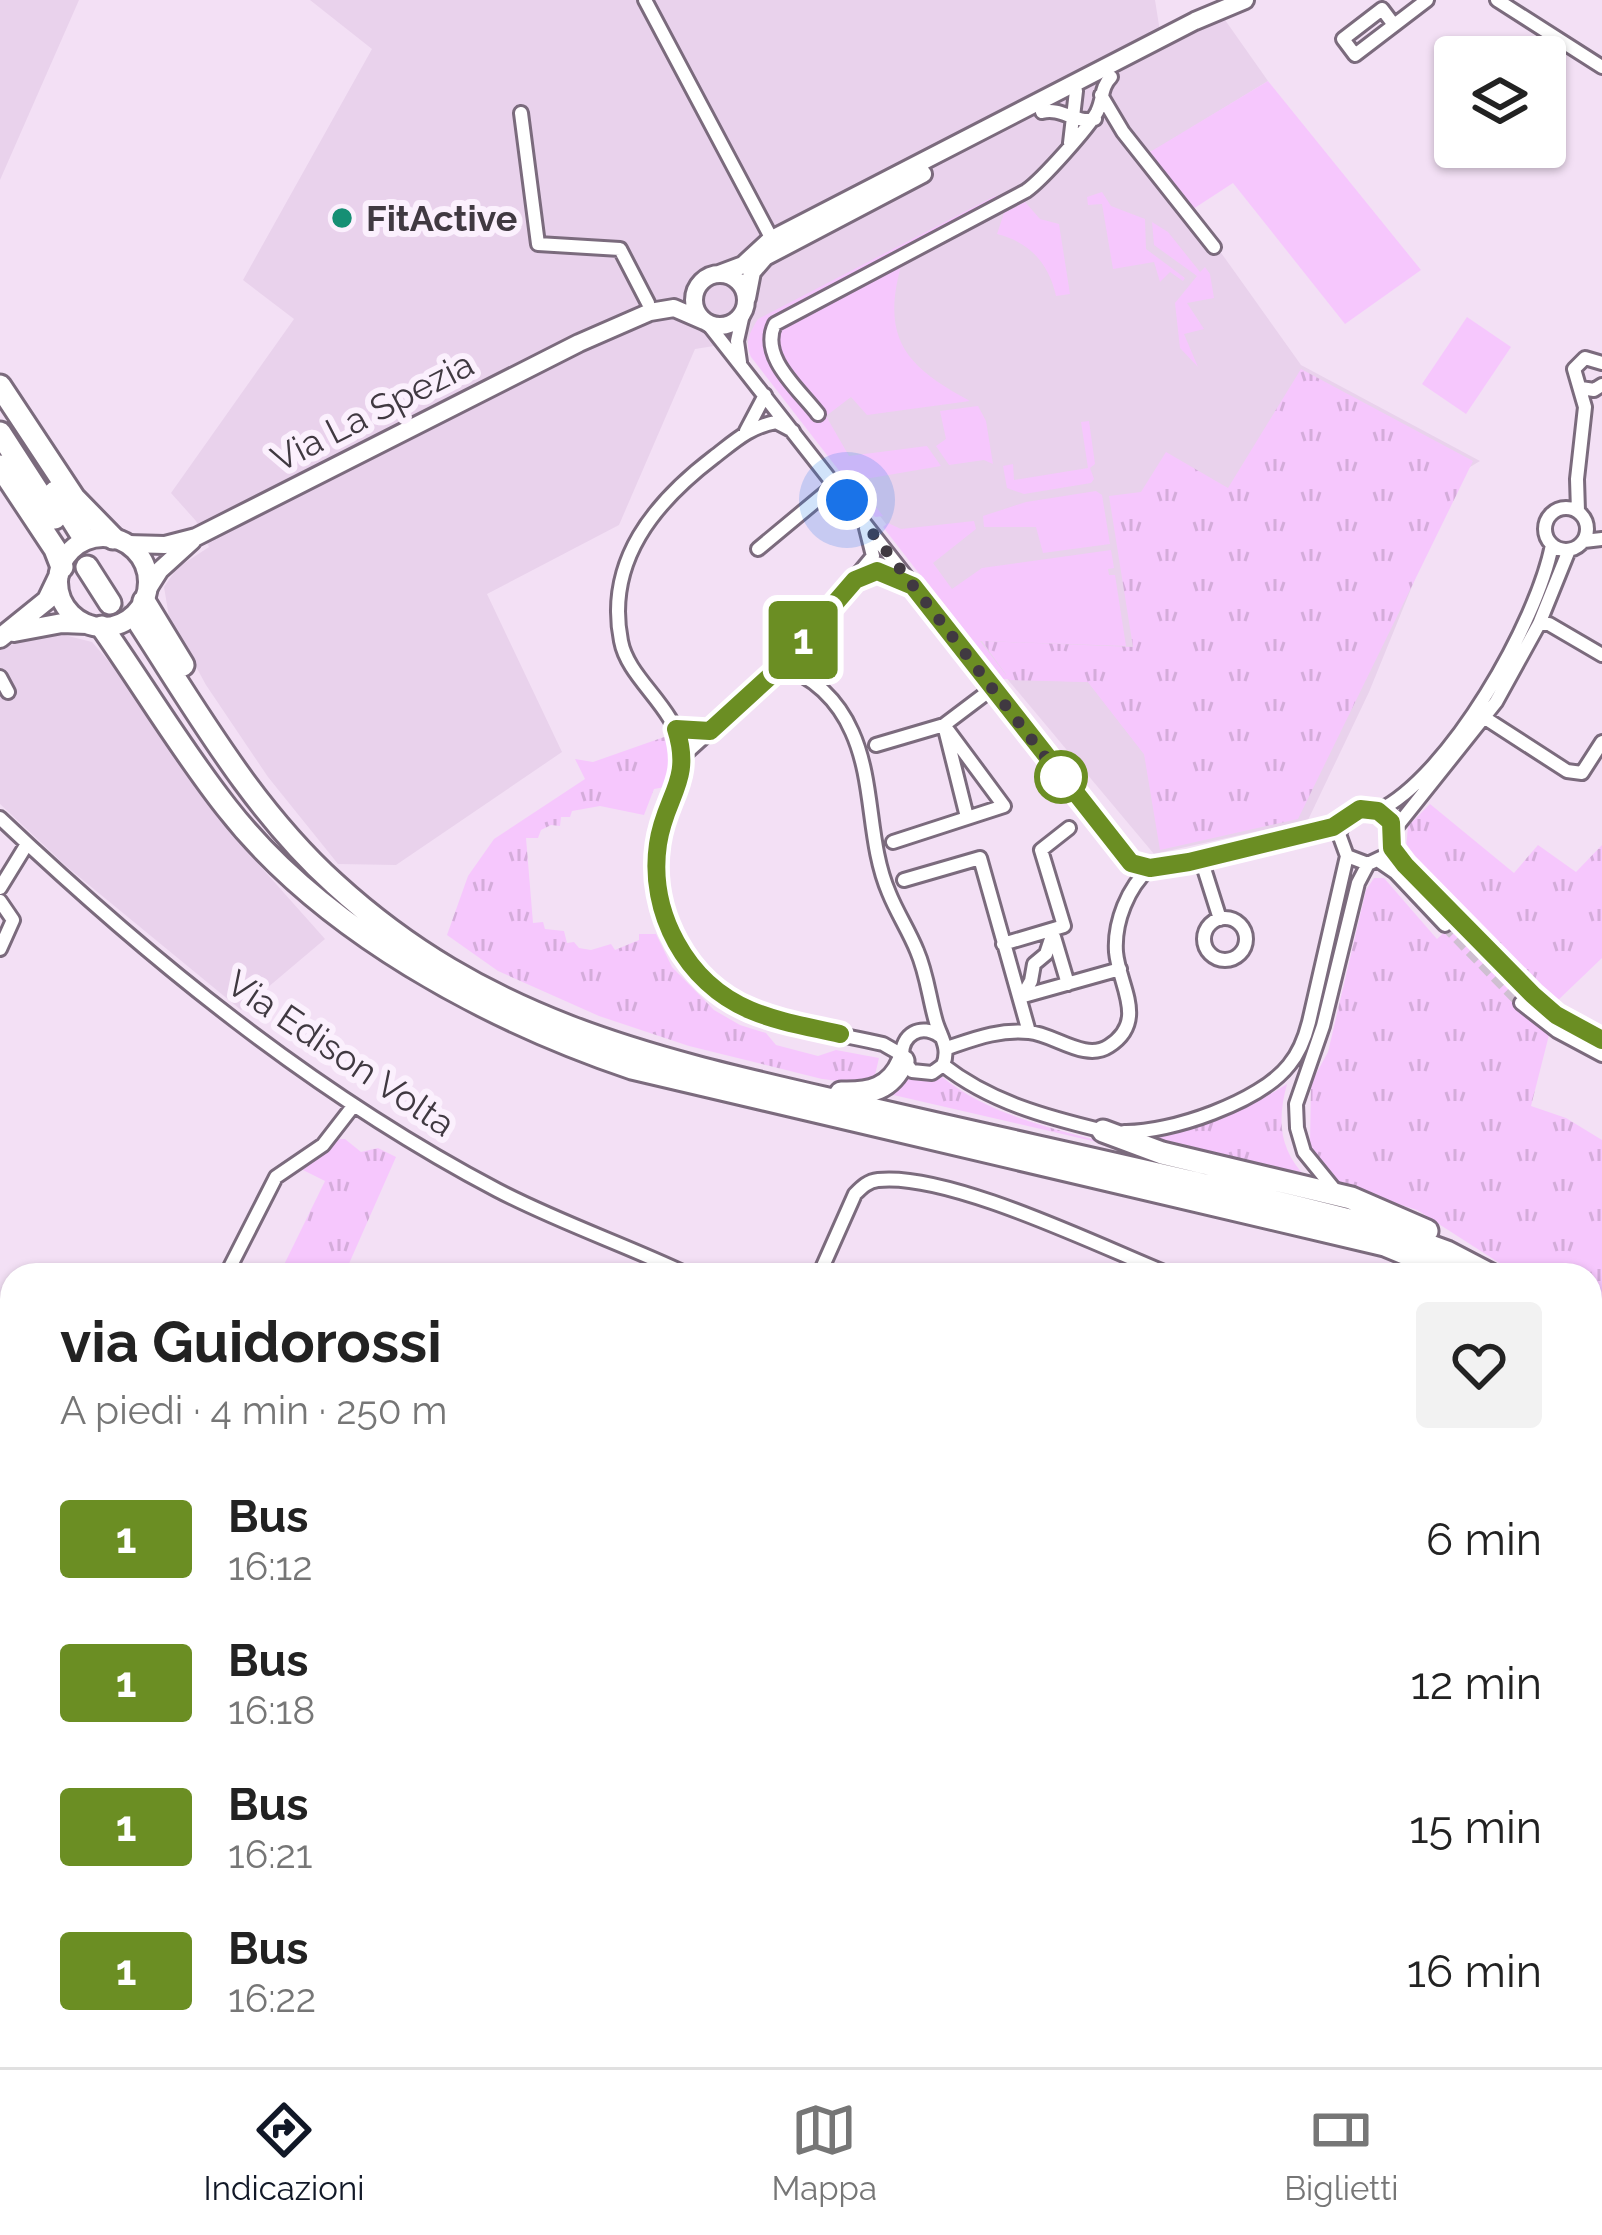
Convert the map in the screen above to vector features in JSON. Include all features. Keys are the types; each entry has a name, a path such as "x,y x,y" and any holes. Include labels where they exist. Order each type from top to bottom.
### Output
{"highway":[{"path":"0,386 74,498 120,541"},
{"path":"0,409 75,535 0,433"},
{"path":"0,466 55,549 60,572"},
{"path":"93,564 132,607 261,784 355,902 436,962 525,1011 619,1048 717,1073 1362,1223 1426,1243 1467,1263"},
{"path":"132,607 212,759 263,829 380,942"},
{"path":"96,626 230,812 312,896 487,1009 559,1043 632,1068 1385,1245 1428,1263"},
{"path":"717,1073 858,1094 889,1084 907,1047"},
{"path":"1103,1131 1162,1153 1351,1198 1413,1224 1484,1263"}],"main road":[{"name":"Via La Spezia","path":"579,343 598,328 648,304 678,296 743,265 1196,21 1245,0"},
{"name":"Via La Spezia","path":"878,189 952,146 1038,108 1084,112 1109,71"},
{"name":"Via La Spezia","path":"5,635 47,600 72,550 84,542 165,545 196,537 579,343 659,309 683,310 706,322 730,325 745,306 755,266 775,244"},
{"path":"706,322 694,301 711,277 740,283 745,306"},
{"name":"Via La Spezia","path":"5,635 62,622 96,626 127,620 160,570 196,537"},
{"path":"120,541 144,563 132,607"},
{"path":"60,572 62,600 78,619 96,626"}],"street":[{"path":"645,0 775,244"},
{"path":"1394,25 1426,0"},
{"path":"1497,0 1602,67"},
{"path":"818,414 771,353 769,339 775,324 1015,199 1049,172 1084,112 1122,132 1214,248"},
{"path":"521,113 538,244 620,249 648,304"},
{"path":"741,363 737,341 745,306"},
{"path":"706,322 1120,853 1131,863 1150,868 1333,827 1360,809 1378,811 1405,795 1471,715 1513,650 1546,574 1552,545 1545,526 1551,514 1576,513 1602,525"},
{"path":"1584,541 1576,513 1576,479 1585,407 1592,388 1574,380 1576,365 1590,358 1602,363"},
{"path":"746,431 765,395"},
{"path":"794,431 776,422 746,431 678,484 628,554 620,595 621,641 629,662 660,700 684,755 657,862 665,919 682,952 715,990 751,1011 883,1044 907,1047 933,1031 944,1043"},
{"path":"758,549 835,485"},
{"path":"684,755 779,668 855,580 873,556 865,524"},
{"path":"1347,856 1394,872 1450,921 1392,848 1394,830 1484,718 1539,624 1569,550 1584,541 1602,539"},
{"path":"1552,545 1569,550"},
{"path":"855,580 877,571 913,586"},
{"path":"1539,624 1549,624 1602,655"},
{"path":"794,650 801,672 835,705 853,733 878,859 931,992 944,1043 943,1065"},
{"path":"779,668 801,672"},
{"path":"0,677 8,692"},
{"path":"876,745 944,725 993,688"},
{"path":"1484,718 1567,772 1582,773 1602,742"},
{"path":"893,842 1004,806 944,725"},
{"path":"944,725 967,817"},
{"path":"676,729 710,731"},
{"path":"1378,811 1394,830"},
{"path":"943,1065 998,1100 1103,1131 1148,1132 1250,1095 1288,1067 1303,1044 1347,856 1340,842 1345,819"},
{"name":"Via Edison Volta","path":"2,824 201,995 354,1105 499,1191 662,1263"},
{"path":"1003,944 1064,926 1041,850 1069,828"},
{"path":"1308,833 1340,842"},
{"path":"0,888 27,844"},
{"path":"1351,1198 1330,1185 1307,1158 1295,1109 1323,1026 1358,883 1392,848"},
{"path":"904,880 980,858 1029,1032"},
{"path":"1201,859 1220,919"},
{"path":"944,1043 1000,1032 1029,1032 1083,1051 1100,1051 1113,1044 1130,1017 1116,950 1122,916 1131,888 1150,868"},
{"path":"0,901 13,920 0,949"},
{"path":"1053,932 1068,984"},
{"path":"1021,997 1053,932"},
{"path":"1021,997 1120,969"},
{"path":"931,992 907,1047 918,1074 932,1073 943,1065"},
{"path":"1602,1040 1526,998 1557,1031 1602,1054"},
{"path":"232,1263 274,1178 322,1145 354,1105"},
{"path":"824,1263 855,1194 866,1183 878,1180 956,1191 1140,1263"}],"shaded area":[{"path":"0,0 79,0 0,180"},
{"path":"310,0 1155,0 1161,38 1218,10 1268,81 1150,153 1301,365 1480,461 1460,473 1452,488 1369,692 1308,820 1154,854 978,644 746,341 695,349 619,525 487,594 562,752 396,865 338,864 268,777 206,685 169,617 164,587 177,568 209,547 196,521 171,493 294,319 243,280 372,49"},
{"path":"38,633 92,642 125,680 177,761 244,848 325,939 241,1010 67,867 0,804 0,650"}],"green space":[{"path":"1268,81 1421,270 1345,324 1233,183 1190,211 1150,152"},
{"path":"1102,192 1111,206 1145,219 1146,249 1183,281 1170,272 1160,282 1154,262 1113,269 1102,204 1088,205 1087,197"},
{"path":"995,196 1001,199 773,321 767,335 767,348 778,372 821,410 776,351 778,329 901,266 894,313 904,348 929,376 970,401 867,415 851,397 826,416 849,456 927,446 941,466 859,480 883,516 875,517 751,357 750,333 758,319"},
{"path":"1025,202 1040,219 1059,224 1070,294 1056,296 1036,256 997,234 1004,213"},
{"path":"1152,222 1168,232 1200,272 1205,267 1210,274 1214,298 1187,303 1204,329 1184,334 1198,367 1180,348 1175,303 1197,276 1154,245"},
{"path":"1467,317 1511,347 1466,414 1422,384"},
{"path":"1301,369 1473,461 1298,819 1160,850 1144,754 1088,682 1010,680 982,641 1133,647 1109,496 1141,492 1166,452 1228,488"},
{"path":"978,406 986,421 993,464 984,460 949,465 936,446 946,439 940,411"},
{"path":"1089,421 1095,464 1090,468 1091,483 1024,494 1007,488 1003,466 1013,464 1014,480 1088,468 1081,422"},
{"path":"1096,491 1102,495 1110,544 1043,553 1036,527 984,527 983,516 1026,502"},
{"path":"974,521 976,529 933,563 952,589 982,568 1111,550 1114,568 1108,569 1109,575 1115,575 1126,646 980,641 1006,675 1132,681 1144,754 1088,682 1001,679 883,527 888,523 901,529"},
{"path":"667,736 673,770 665,787 654,789 644,815 600,806 572,811 570,817 561,817 560,826 541,830 538,838 526,838 533,923 564,931 567,943 591,950 611,944 615,950 639,940 639,934 656,934 672,967 714,1010 766,1033 776,1045 818,1056 836,1050 879,1058 875,1075 856,1083 822,1079 689,1046 599,1016 498,971 447,935 468,876 494,839 585,779 575,759 593,762"},
{"path":"1430,804 1514,873 1538,845 1576,872 1602,845 1602,958 1554,1004 1536,988 1516,1008 1549,1035 1531,1106 1566,1118 1602,1140 1602,1263 1499,1263 1417,1210 1340,1186 1320,1169 1310,1143 1311,1083 1328,1052 1366,890 1374,878 1384,878 1437,939 1461,917 1406,850 1408,826"},
{"path":"906,1075 931,1081 941,1076 1010,1115 1140,1152 889,1094 902,1087"},
{"path":"1287,1084 1283,1134 1291,1157 1307,1178 1140,1138 1216,1120"},
{"path":"338,1139 361,1152 378,1148 396,1157 349,1263 285,1263 325,1181 299,1168"}],"tunnel":[{"path":"69,539 87,567"},
{"path":"110,603 129,631"},
{"path":"1455,916 1531,993"},
{"path":"1445,925 1521,1003"}],"bus line":[{"name":"1","path":"840,1034 751,1011 703,980 666,924 658,889 658,844 683,767 676,729 710,731 779,668 855,580 877,571 913,586 1131,863 1150,868 1189,862 1333,827 1360,809 1378,811 1391,822 1392,848 1405,865 1533,995 1556,1015 1602,1040"}],"place":[{"name":"FitActive","path":"342,218"}],"route":[{"path":"847,500 1073,793 1061,777"}]}
